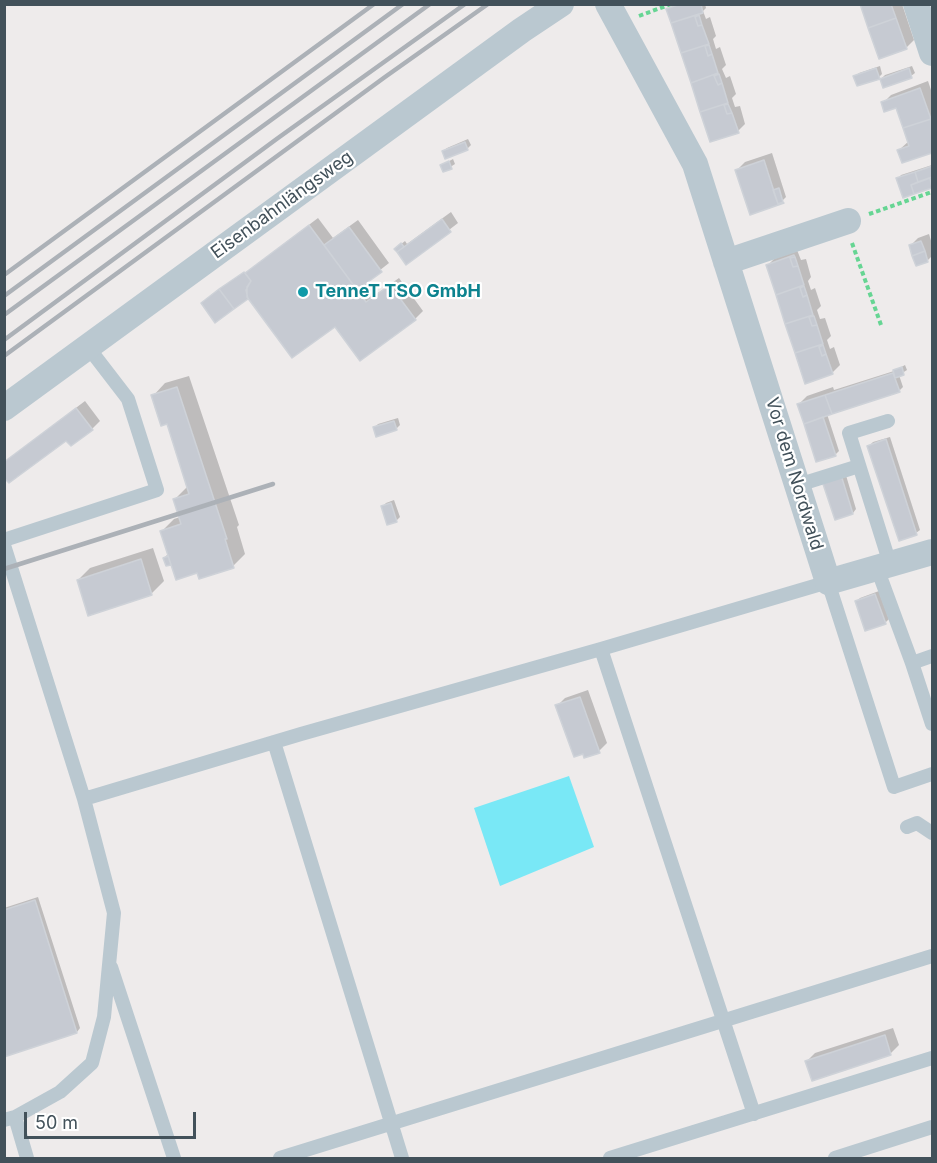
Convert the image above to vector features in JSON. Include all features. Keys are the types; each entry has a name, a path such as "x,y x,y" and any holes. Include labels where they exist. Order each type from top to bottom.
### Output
{"street":[{"name":"Eisenbahnlängsweg","path":"4,408 561,4"},
{"path":"916,4 933,53"},
{"name":"Vor dem Nordwald","path":"613,14 695,164 828,582"},
{"path":"726,262 847,222"},
{"path":"828,582 933,552"}],"lane":[{"path":"4,540 157,490 128,399 88,346"},
{"path":"888,421 849,434 912,663 933,724"},
{"path":"798,484 859,466"},
{"path":"4,545 84,799 114,913 104,1017 92,1063 60,1092 10,1118 27,1158"},
{"path":"84,799 828,582 894,788 933,774"},
{"path":"601,649 754,1114"},
{"path":"912,663 933,656"},
{"path":"274,742 402,1158"},
{"path":"907,827 917,824 933,832"},
{"path":"280,1158 933,956"},
{"path":"109,962 174,1158"},
{"path":"610,1158 933,1058"},
{"path":"835,1158 933,1127"}],"path":[{"path":"613,14 671,4"},
{"path":"881,325 847,222 933,192"}],"water":[{"path":"569,776 594,847 500,886 474,808"}],"building":[{"path":"680,4 701,4 703,13 671,23 666,9"},
{"path":"860,4 891,4 896,18 868,28"},
{"path":"699,14 695,17 698,26 702,25 709,44 681,53 671,23"},
{"path":"699,15 702,25 698,26 695,17"},
{"path":"896,18 907,49 879,59 868,28"},
{"path":"709,44 705,46 708,56 712,54 718,73 691,83 681,53"},
{"path":"709,45 712,54 708,56 705,46"},
{"path":"876,68 880,79 857,86 853,76"},
{"path":"909,68 912,78 883,88 880,79"},
{"path":"718,73 714,76 718,85 722,83 728,103 700,112 691,83"},
{"path":"719,74 722,83 718,85 714,76"},
{"path":"920,88 931,119 903,128 896,108 884,112 881,102"},
{"path":"728,103 724,105 727,114 732,113 739,133 710,142 700,112"},
{"path":"728,104 732,113 727,114 724,105"},
{"path":"931,119 932,153 902,163 897,150 909,146 903,128"},
{"path":"465,142 468,150 445,159 442,151"},
{"path":"764,160 778,204 784,203 750,215 735,170"},
{"path":"449,161 452,169 443,172 440,165"},
{"path":"932,166 932,177 918,182 915,172"},
{"path":"915,172 918,182 911,185 914,194 903,198 896,178"},
{"path":"930,178 932,188 914,194 911,185"},
{"path":"779,188 783,202 778,204 773,190"},
{"path":"442,219 451,232 406,265 397,252"},
{"name":"TenneT TSO GmbH","path":"309,225 366,302 390,285 416,320 360,361 335,327 292,358 247,297 247,287 251,281 245,273"},
{"path":"349,227 382,272 357,290 324,245"},
{"path":"921,241 925,251 912,256 909,245"},
{"path":"401,243 404,247 397,252 394,249"},
{"path":"925,251 928,262 916,266 912,256"},
{"path":"794,255 795,257 790,258 793,267 798,266 804,285 776,295 766,265"},
{"path":"795,257 798,266 793,267 790,258"},
{"path":"244,272 251,281 246,290 248,299 234,309 219,289"},
{"path":"804,285 800,288 803,297 807,295 813,315 785,324 776,295"},
{"path":"804,286 807,295 803,297 800,288"},
{"path":"219,289 234,309 215,323 201,303"},
{"path":"813,315 809,317 812,326 817,325 823,344 795,353 785,324"},
{"path":"814,316 817,325 812,326 809,317"},
{"path":"823,344 819,347 822,356 826,354 833,374 805,384 795,353"},
{"path":"823,345 826,354 822,356 819,347"},
{"path":"902,367 904,375 895,378 893,370"},
{"path":"893,373 900,392 832,414 825,395"},
{"path":"177,387 227,539 225,539 234,568 199,579 197,573 176,580 160,531 181,524 173,499 189,494 167,424 161,426 151,395"},
{"path":"825,395 832,414 804,424 797,404"},
{"path":"76,408 93,430 71,446 66,441 9,483 4,478 4,462"},
{"path":"823,417 836,456 816,462 804,424"},
{"path":"394,421 397,430 376,437 373,427"},
{"path":"886,439 917,535 899,541 867,446"},
{"path":"841,475 853,514 835,520 822,481"},
{"path":"391,503 397,522 387,525 381,506"},
{"path":"168,556 171,565 166,566 163,558"},
{"path":"141,559 152,595 88,616 77,580"},
{"path":"875,594 886,624 865,631 855,601"},
{"path":"580,697 600,753 584,758 583,754 574,757 555,705"},
{"path":"35,900 77,1033 4,1057 4,910"},
{"path":"885,1035 891,1055 812,1081 805,1061"}],"railway":[{"path":"4,275 374,4"},
{"path":"4,296 403,4"},
{"path":"4,315 430,4"},
{"path":"4,340 278,138 465,4"},
{"path":"4,356 488,4"},
{"path":"4,569 273,484"}],"place":[{"name":"TenneT TSO GmbH","path":"303,292"}]}
